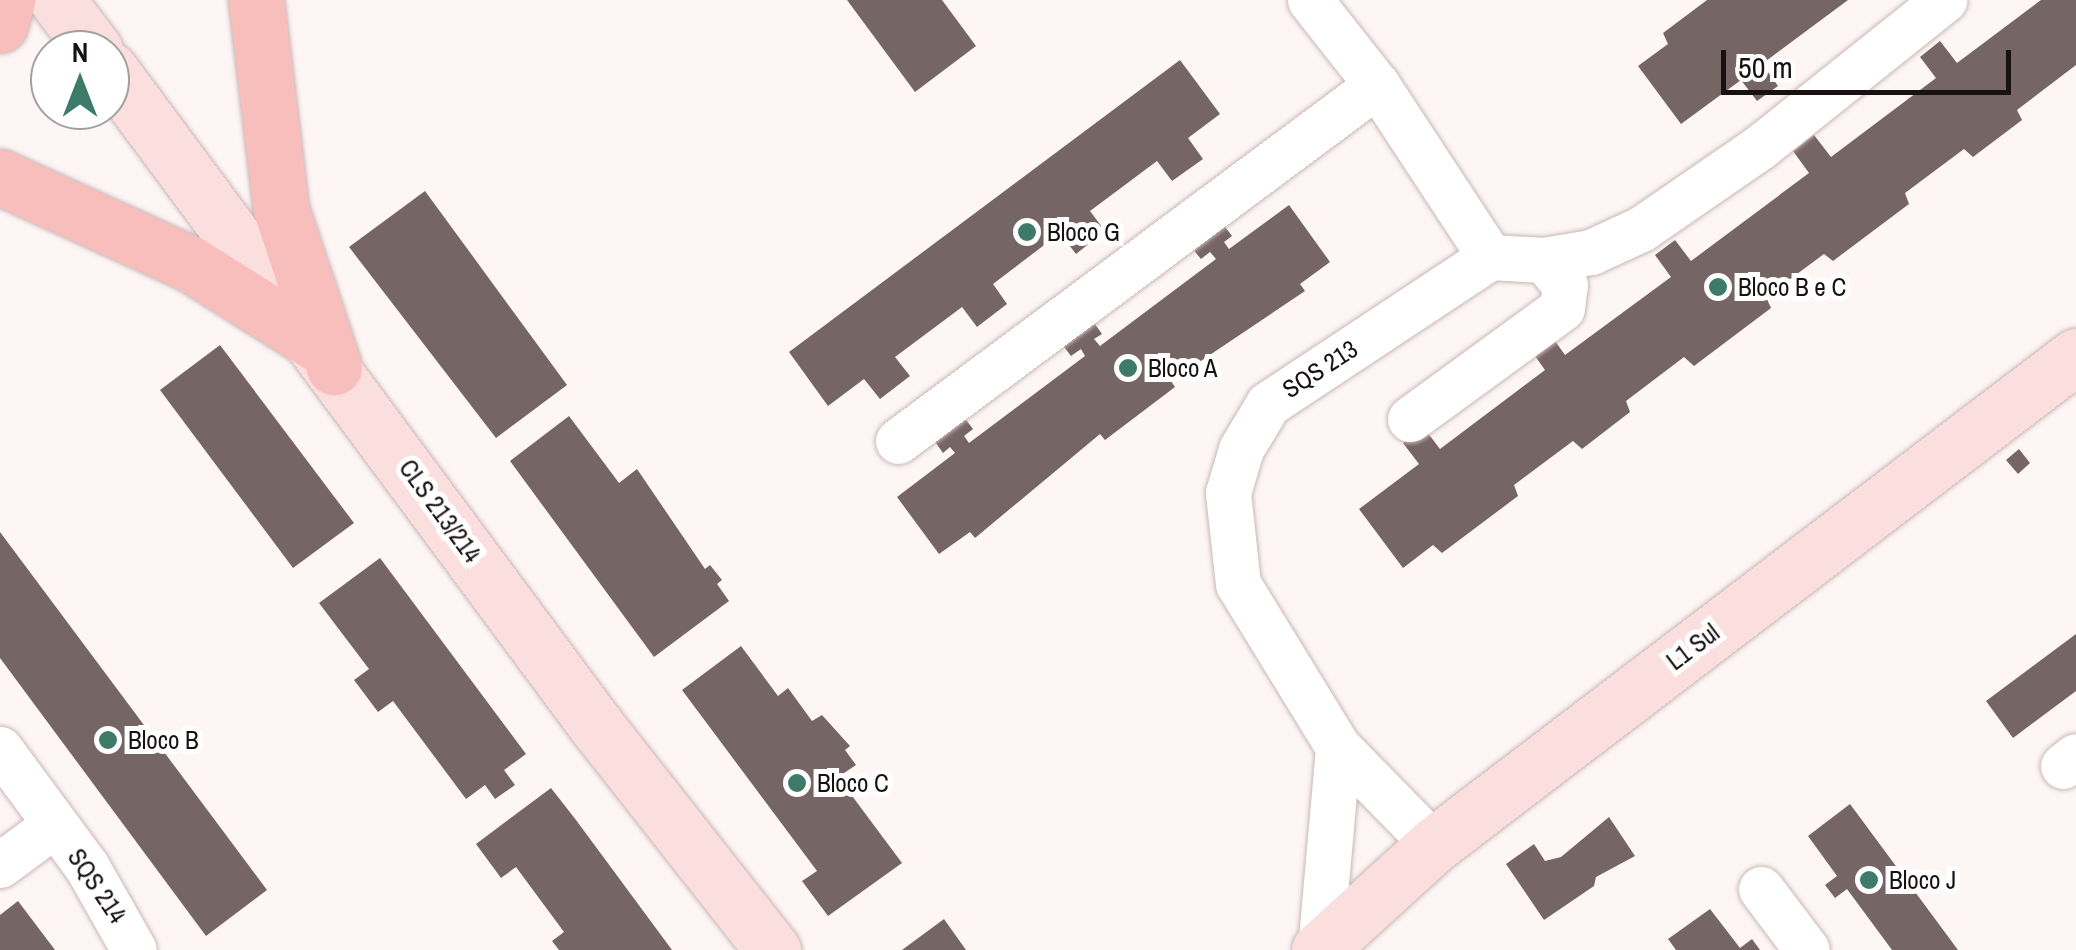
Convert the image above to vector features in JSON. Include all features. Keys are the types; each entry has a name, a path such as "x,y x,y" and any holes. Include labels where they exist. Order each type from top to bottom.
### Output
{"main road":[{"path":"0,25 7,0"},
{"path":"256,0 281,209 325,355"},
{"path":"0,177 190,262 325,355"}],"street":[{"path":"57,0 80,30"},
{"path":"1310,0 1377,85 1490,257 1544,260 1591,252 1641,229 1760,147 1944,0"},
{"path":"898,441 1377,85"},
{"name":"CLS 213/214","path":"130,97 595,724 773,950"},
{"name":"SQS 213","path":"1434,845 1338,747 1238,584 1228,493 1241,449 1268,404 1490,257"},
{"path":"1410,418 1562,308 1566,285 1544,260"},
{"name":"L1 Sul","path":"1319,950 1434,845 2076,356"},
{"path":"1319,950 1338,747"},
{"name":"SQS 214","path":"0,748 87,867 134,950"},
{"name":"SQS 214","path":"0,865 54,826"},
{"path":"1761,889 1807,950"}],"building":[{"path":"847,0 942,0 976,46 915,92"},
{"path":"1707,0 1848,0 1762,64 1778,86 1757,101 1741,80 1681,124 1638,66 1668,44 1663,33"},
{"name":"Bloco B e C","path":"2041,0 2076,0 2076,65 2017,110 2022,120 1973,157 1964,149 1905,193 1909,204 1833,261 1824,254 1766,297 1771,308 1694,366 1684,357 1626,401 1630,412 1582,449 1573,441 1514,485 1518,496 1442,553 1433,545 1403,568 1359,509 1419,464 1403,443 1424,428 1440,449 1545,370 1530,349 1550,334 1565,355 1671,277 1655,255 1675,240 1691,261 1809,173 1793,151 1814,135 1831,157 1936,78 1920,57 1940,41 1957,63"},
{"name":"Bloco G","path":"1180,60 1220,114 1188,138 1203,159 1172,181 1157,161 1090,211 1105,231 1076,254 1060,233 993,284 1007,304 977,327 962,307 895,357 910,376 880,399 864,379 828,406 789,352"},
{"path":"425,191 567,385 496,438 349,247"},
{"name":"Bloco A","path":"1289,205 1330,262 1300,284 1305,291 1171,381 1175,387 1105,440 1100,434 975,538 970,532 939,554 897,497 955,453 950,447 943,453 933,439 963,416 973,429 964,436 969,443 1085,356 1081,349 1071,356 1061,343 1092,320 1102,334 1094,339 1100,346 1216,259 1210,252 1201,259 1191,247 1222,223 1232,236 1224,242 1229,249"},
{"path":"220,345 354,523 293,568 160,390"},
{"path":"569,416 619,483 637,469 705,569 710,565 722,580 717,584 729,601 654,657 510,461"},
{"path":"2019,449 2030,463 2018,474 2006,460"},
{"name":"Bloco B","path":"0,532 267,890 206,936 0,658"},
{"path":"380,558 526,754 504,770 515,785 495,799 485,785 466,799 393,701 378,712 354,680 369,669 319,603"},
{"path":"2076,634 2076,691 2013,738 1986,701"},
{"name":"Bloco C","path":"741,646 778,696 788,688 812,721 822,715 850,746 845,750 856,765 838,777 902,863 828,916 802,881 817,871 682,690"},
{"path":"551,788 672,950 559,950 552,941 564,932 516,867 501,878 476,844"},
{"name":"Bloco J","path":"1850,804 1958,950 1892,950 1847,889 1835,898 1825,885 1837,876 1808,836"},
{"path":"1609,817 1635,856 1596,877 1594,886 1544,920 1506,864 1534,844 1545,861 1561,857"},
{"path":"18,901 55,950 0,950 0,915"},
{"path":"1710,909 1740,948 1752,939 1760,950 1676,950 1668,939"},
{"path":"944,919 966,950 902,950"}],"place":[{"name":"Bloco G","path":"1027,232"},
{"name":"Bloco B e C","path":"1718,287"},
{"name":"Bloco A","path":"1128,368"},
{"name":"Bloco B","path":"108,740"},
{"name":"Bloco C","path":"797,783"},
{"name":"Bloco J","path":"1869,880"}]}
